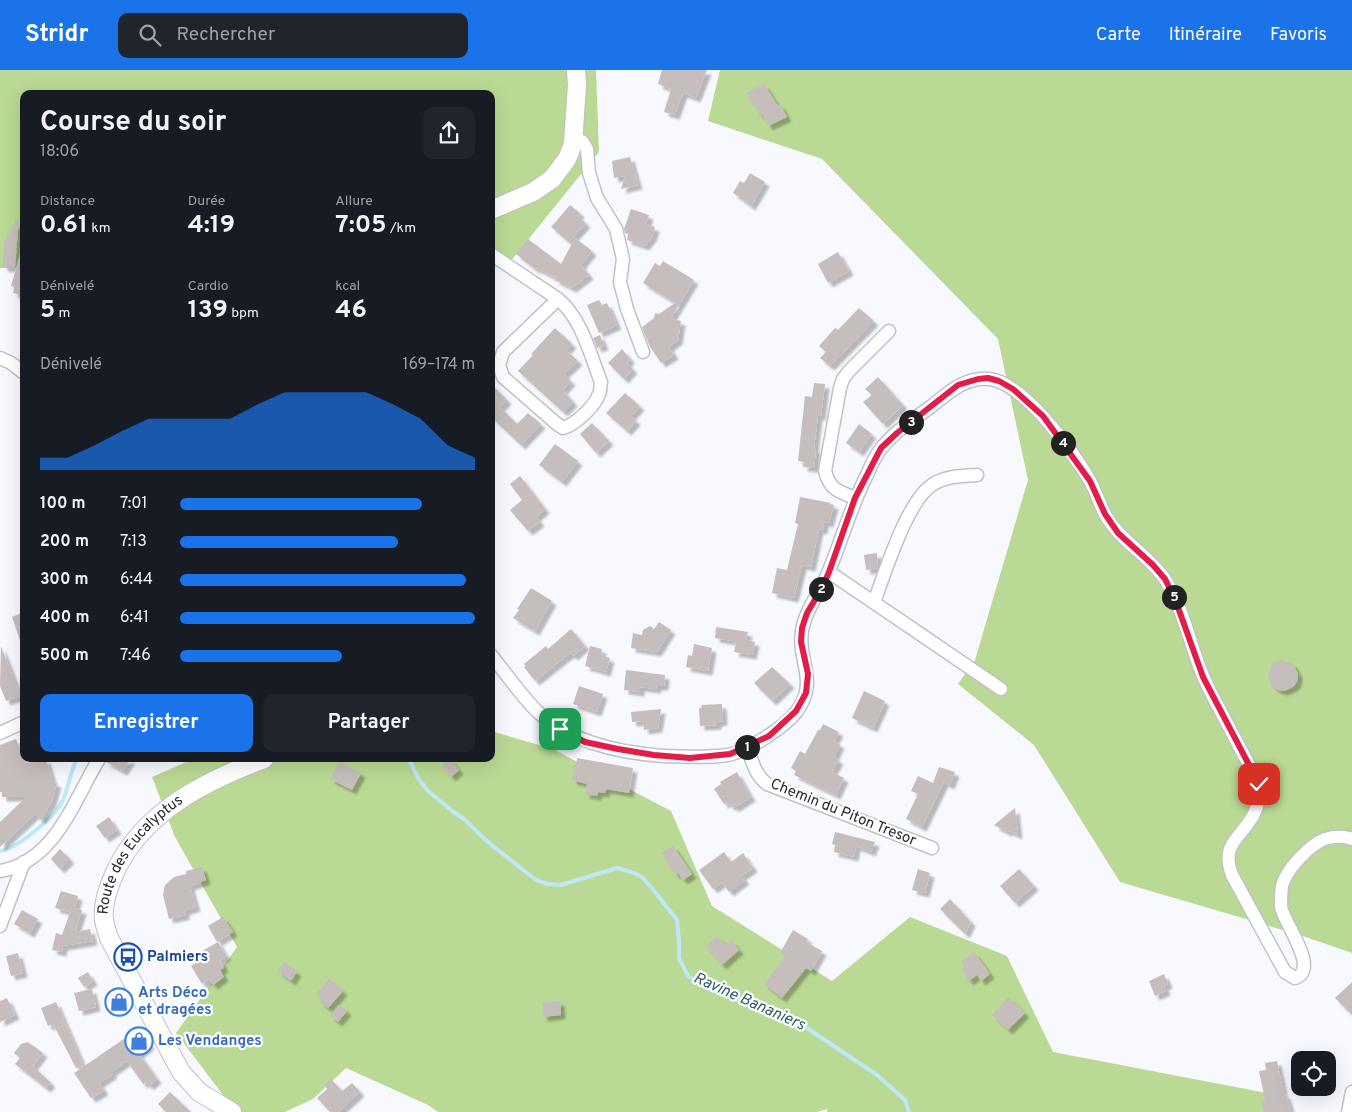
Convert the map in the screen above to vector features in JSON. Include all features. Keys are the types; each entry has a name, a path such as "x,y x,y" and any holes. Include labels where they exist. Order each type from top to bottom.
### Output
{"main road":[{"path":"495,208 533,192 552,179 567,159 573,138 577,85 576,70"},
{"name":"Route des Eucalyptus","path":"232,1112 199,1092 181,1072 109,938 104,919 106,899 111,881 131,843 146,826 194,790 229,772 256,762"}],"street":[{"path":"573,138 582,141 587,149 588,173 597,198 616,229 623,259 620,282 627,309 643,352"},
{"path":"495,257 558,299 576,319 601,382 600,393 595,403 570,426 563,428 503,377 499,365 503,352 558,299"},
{"path":"855,498 834,489 828,482 825,472 840,388 849,371 889,331"},
{"path":"0,358 20,370"},
{"path":"495,660 538,713 560,729 585,742 654,755 690,758 730,754 769,736 796,711 806,693 808,674 801,642 802,628 807,613 829,572 855,498 881,448 958,385 988,378 999,381 1013,389 1043,416 1090,481 1105,514 1118,533 1153,565 1165,579 1175,599 1203,677 1259,784 1259,798 1254,814 1228,850 1227,864 1285,972 1295,978 1302,972 1304,957 1281,908 1282,886 1294,864 1308,851 1326,839 1337,837 1352,839"},
{"path":"874,602 910,510 921,494 932,485 947,478 977,475"},
{"path":"829,572 1002,689"},
{"path":"0,733 20,724"},
{"name":"Chemin du Piton Tresor","path":"747,746 755,770 767,784 932,848"},
{"path":"0,871 32,859 42,849 68,817 97,762"},
{"path":"0,926 24,862"},
{"path":"1348,1112 1352,1092"}],"green space":[{"path":"0,70 596,70 599,152 510,262 495,260 495,90 20,90 20,266 0,268"},
{"path":"720,70 1352,70 1352,953 1300,935 1120,882 1034,745 958,684 975,660 1028,480 998,339 822,159 708,121"},
{"path":"495,732 553,749 671,811 712,906 832,981 910,917 1007,956 1053,1052 1272,1094 1273,1112 827,1112 827,1109 817,1112 438,1112 428,1105 346,1068 313,1099 285,1112 236,1112 176,1033 237,947 175,837 152,777 186,762 495,762"}],"building":[{"path":"662,70 707,70 696,98 683,93 675,115 664,112 671,89 658,84"},
{"path":"764,84 778,106 780,104 787,117 768,126 762,114 760,115 746,93"},
{"path":"630,157 638,185 621,189 625,176 614,178 612,161"},
{"path":"750,173 765,182 751,206 733,193 740,181 744,183"},
{"path":"570,205 580,213 578,216 586,223 569,242 551,227"},
{"path":"631,209 649,215 646,224 655,227 652,237 645,246 627,240 628,234 625,233 624,229"},
{"path":"19,216 15,268 3,267 4,242"},
{"path":"575,238 592,251 581,265 589,275 572,288 555,280 556,278 535,269 516,254 528,239 561,264"},
{"path":"838,252 849,271 828,283 818,264"},
{"path":"20,254 20,295 13,293 14,287 11,286"},
{"path":"663,261 694,280 671,318 681,321 678,340 669,347 674,355 661,363 649,345 642,327 654,318 655,313 659,314 675,303 643,283 655,263 660,266"},
{"path":"599,300 602,305 607,303 617,325 599,333 587,305"},
{"path":"859,308 874,321 830,366 820,358 826,352 819,346 835,328 838,330"},
{"path":"555,328 572,344 566,350 578,361 564,374 571,381 563,390 573,402 563,412 518,371"},
{"path":"600,335 604,346 597,348 593,338"},
{"path":"622,349 630,359 627,363 633,369 624,379 608,363"},
{"path":"878,377 903,405 883,424 863,402 872,395 865,389"},
{"path":"814,383 825,384 821,416 818,416 814,448 816,448 814,468 803,467 804,462 798,461 805,396 812,397"},
{"path":"495,388 507,400 500,407 517,424 528,413 541,424 521,445 495,421"},
{"path":"625,393 640,406 631,416 636,421 627,431 606,413"},
{"path":"592,423 609,441 596,453 580,434"},
{"path":"859,424 872,434 859,452 846,443"},
{"path":"555,444 578,461 562,482 539,465"},
{"path":"520,476 545,509 536,517 540,522 528,531 510,510 522,500 510,484"},
{"path":"800,497 834,505 829,523 824,522 823,530 819,529 811,567 802,565 794,598 772,593 777,568 787,570 798,524 795,523"},
{"path":"877,553 878,568 866,570 864,555"},
{"path":"531,588 552,601 535,631 513,618"},
{"path":"20,614 20,640 12,617"},
{"path":"659,622 671,630 657,652 631,648 633,633 642,635 643,630 650,626 654,629"},
{"path":"716,627 748,632 746,640 755,642 752,655 734,652 736,644 733,641 715,638"},
{"path":"571,629 585,646 573,656 571,653 565,657 535,681 524,667 526,666 524,664 546,646 548,649"},
{"path":"694,644 712,648 708,671 686,667 688,655 692,656"},
{"path":"1,646 20,696 6,701 0,686"},
{"path":"590,646 602,649 601,655 610,658 606,672 585,666"},
{"path":"1282,660 1293,664 1298,674 1297,682 1293,687 1284,691 1272,686 1268,677 1273,662"},
{"path":"772,667 790,684 772,701 754,683"},
{"path":"626,670 665,675 664,686 657,686 656,689 640,687 640,692 624,690"},
{"path":"579,686 603,694 597,712 573,704"},
{"path":"864,691 885,701 873,728 852,718"},
{"path":"722,704 723,721 717,722 717,725 700,726 699,708 702,705"},
{"path":"661,709 658,728 644,730 643,721 632,722 631,712"},
{"path":"823,724 839,732 834,741 840,744 834,757 839,760 832,772 844,778 836,795 794,775 796,771 791,768 800,751 805,754"},
{"path":"16,739 20,750 20,762 47,762 53,782 57,783 52,801 41,820 35,814 0,847 0,822 26,797 2,797 2,792 0,792 0,745"},
{"path":"577,758 633,768 629,793 606,789 605,793 598,792 597,796 585,794 587,784 572,780"},
{"path":"106,762 129,762 123,771"},
{"path":"339,762 361,773 352,790 330,779"},
{"path":"446,762 452,762 459,770 451,777 442,765"},
{"path":"939,767 955,772 950,785 944,782 922,827 906,819 918,794 911,791 918,776 933,783"},
{"path":"737,772 751,797 734,808 733,805 730,806 727,802 724,804 714,789 721,784 720,782"},
{"path":"1015,808 1018,835 994,825"},
{"path":"109,817 117,830 105,838 96,826"},
{"path":"835,832 875,842 871,852 856,846 854,857 834,852 835,845 832,844"},
{"path":"673,846 692,874 683,880 678,873 676,875 661,853"},
{"path":"60,849 70,859 60,869 51,859"},
{"path":"724,852 731,862 743,853 753,868 741,876 745,880 729,892 722,882 713,889 699,870"},
{"path":"202,867 206,880 190,886 196,907 184,911 186,915 169,919 163,895 165,885 174,877 186,874 186,871"},
{"path":"918,869 930,873 925,893 912,890"},
{"path":"1019,869 1034,886 1015,903 1000,886"},
{"path":"61,891 78,896 75,908 82,910 75,932 90,929 93,941 63,946 62,952 52,950 56,933 62,935 70,912 55,908"},
{"path":"950,899 971,922 965,934 940,909"},
{"path":"22,910 38,919 30,933 14,924"},
{"path":"223,917 233,932 217,942 208,926"},
{"path":"793,930 808,939 806,942 822,951 811,971 806,968 782,998 764,984 786,956 780,953"},
{"path":"717,936 725,945 731,940 739,950 722,965 706,946"},
{"path":"218,942 226,956 220,960 224,968 220,970 224,977 213,985 209,979 202,984 191,966 199,961 195,955"},
{"path":"974,952 990,974 981,981 977,975 969,981 962,970 965,967 961,961"},
{"path":"18,953 23,973 11,976 6,956"},
{"path":"284,962 297,972 291,981 278,971"},
{"path":"88,972 93,981 84,987 78,978"},
{"path":"1164,974 1168,984 1164,986 1166,991 1155,996 1149,981"},
{"path":"329,979 343,991 328,1008 320,1002 322,999 316,994"},
{"path":"1352,982 1352,1015 1335,998"},
{"path":"92,989 96,1007 79,1011 74,993"},
{"path":"1008,997 1025,1013 1008,1030 992,1015"},
{"path":"7,998 15,1015 0,1022 0,1001"},
{"path":"560,1001 561,1015 543,1017 542,1003"},
{"path":"56,1002 83,1065 76,1068 53,1024 48,1026 41,1008"},
{"path":"339,1005 347,1011 338,1022 330,1016"},
{"path":"137,1030 150,1045 139,1054 157,1079 149,1086 146,1082 143,1084 127,1061 111,1072 113,1074 99,1083 104,1091 91,1098 74,1073"},
{"path":"28,1042 43,1053 33,1066 51,1083 46,1088 15,1064 20,1058 14,1053 21,1044"},
{"path":"1277,1061 1284,1095 1286,1094 1291,1112 1264,1112 1261,1101 1265,1100 1259,1071 1266,1070 1265,1063"},
{"path":"331,1079 342,1091 352,1083 360,1092 338,1112 330,1112 317,1098 327,1089 324,1085"},
{"path":"170,1092 191,1112 166,1112 158,1104"}],"waterway":[{"name":"Ravine Bananiers","path":"0,851 16,845 53,814 63,800 76,762"},
{"name":"Ravine Bananiers","path":"410,762 418,778 428,791 536,880 548,884 561,885 617,868 642,877 677,920 679,958 688,976 749,1005 780,1014 801,1024 877,1075 905,1100 909,1112"}],"place":[{"name":"Palmiers","path":"128,957"},
{"name":"Arts Déco et dragées","path":"119,1002"},
{"name":"Les Vendanges","path":"139,1041"}],"route":[{"path":"560,729 585,742 654,755 690,758 730,754 769,736 796,711 806,693 808,674 801,642 802,628 807,613 829,572 855,498 881,448 958,385 988,378 999,381 1013,389 1043,416 1090,481 1105,514 1118,533 1153,565 1165,579 1175,599 1203,677 1259,784"}]}
